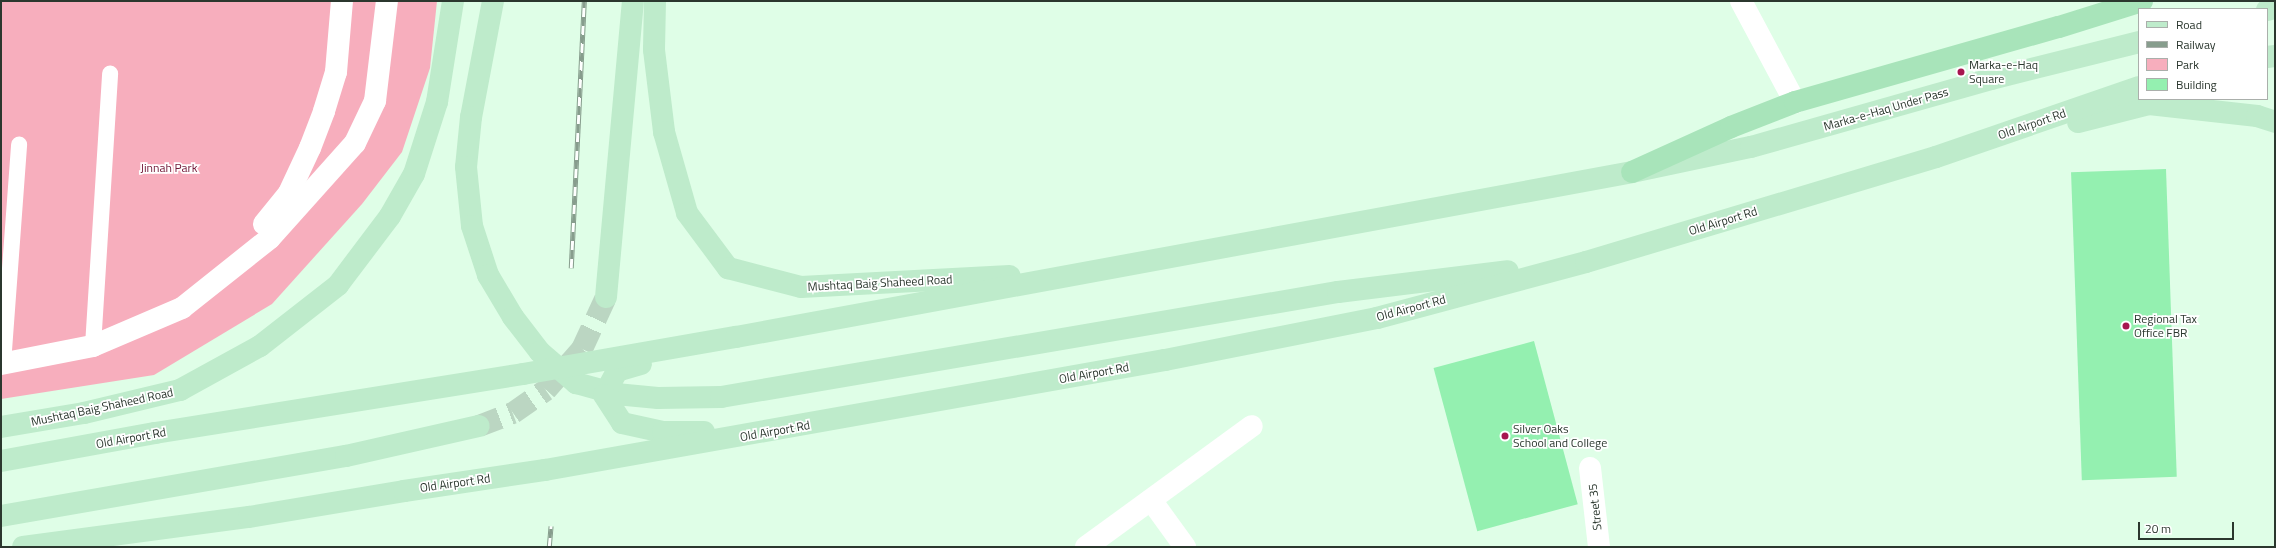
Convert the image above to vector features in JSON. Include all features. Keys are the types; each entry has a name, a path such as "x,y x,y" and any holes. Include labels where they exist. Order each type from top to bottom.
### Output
{"highway":[{"path":"1632,172 1731,127 1795,102 2060,27 2142,1"}],"main road":[{"path":"182,308 259,230 289,193 310,148 336,72 342,1"},
{"path":"2,364 93,346 182,308 270,238 355,143 375,101 387,1"},
{"name":"Mushtaq Baig Shaheed Road","path":"1,427 84,413 180,390 260,346 338,285 390,216 414,174 437,102 453,1"},
{"path":"492,1 471,117 466,167 472,226 488,275 513,317 540,352 576,383 616,394 721,397 1338,292 1586,262"},
{"path":"606,297 633,1"},
{"name":"Mushtaq Baig Shaheed Road","path":"655,1 654,50 664,132 687,213 728,268 801,287 1103,271"},
{"path":"1741,1 1795,102"},
{"name":"Marka-e-Haq Under Pass","path":"1632,172 1751,147 1991,79 2138,42"},
{"name":"Old Airport Rd","path":"23,547 249,517 404,491 545,470 1165,360 1377,318 1586,262 1936,157 2138,87"},
{"path":"1936,157 2149,104 2257,116 2275,122"},
{"name":"Old Airport Rd","path":"1,462 155,433 522,374 736,337 1103,271 1632,172"},
{"path":"736,337 617,371 604,395 622,424 663,432 771,431"},
{"path":"1,516 346,456 480,426"},
{"path":"1086,547 1252,426"},
{"name":"Street 35","path":"1590,468 1599,547"},
{"path":"1151,500 1185,547"}],"lane":[{"path":"93,346 110,74"},
{"path":"2,364 19,145"}],"green space":[{"name":"Jinnah Park","path":"1,1 437,1 430,68 402,152 362,204 272,304 154,375 1,399"}],"building":[{"name":"Regional Tax Office FBR","path":"2166,169 2177,477 2082,480 2071,172"},
{"name":"Silver Oaks School and College","path":"1534,341 1578,504 1477,531 1434,368"}],"tunnel":[{"path":"479,426 513,413 546,390 582,349 606,297"}],"railway":[{"path":"571,268 584,1"},
{"path":"549,547 551,526"}],"place":[{"name":"Marka-e-Haq Square","path":"1961,72"},
{"name":"Regional Tax Office FBR","path":"2126,326"},
{"name":"Silver Oaks School and College","path":"1505,436"}]}
